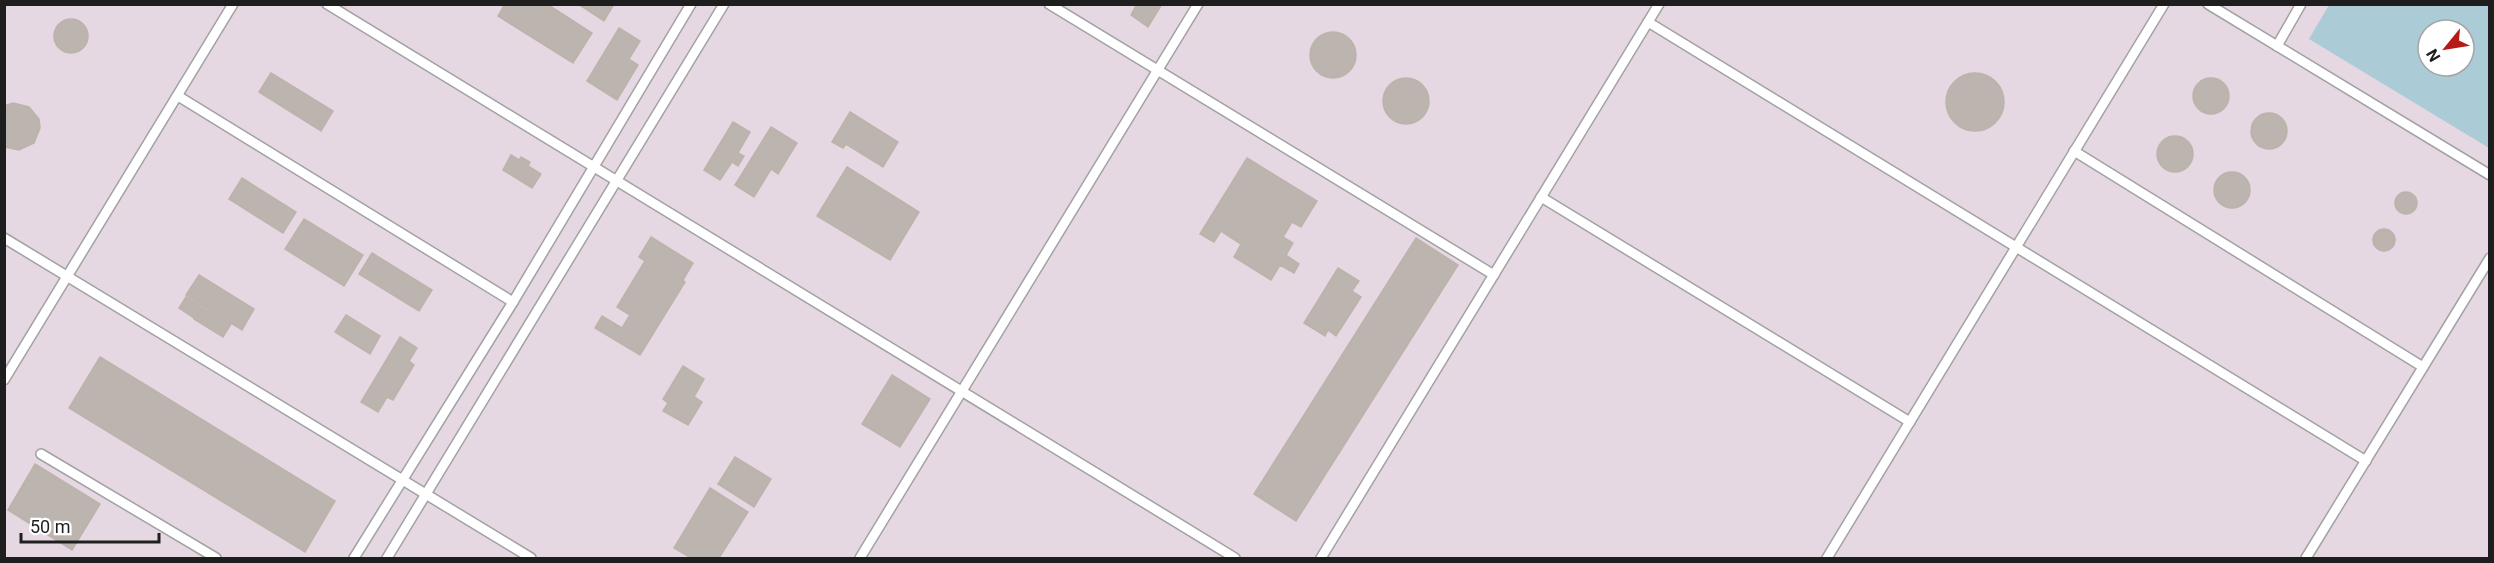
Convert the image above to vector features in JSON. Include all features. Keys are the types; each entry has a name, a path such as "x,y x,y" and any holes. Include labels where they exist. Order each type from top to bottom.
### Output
{"lane":[{"path":"4,380 233,4"},
{"path":"327,4 1235,558"},
{"path":"354,558 513,302 692,4"},
{"path":"387,558 724,4"},
{"path":"1049,4 1494,275"},
{"path":"860,558 1198,4"},
{"path":"1321,558 1659,4"},
{"path":"1827,558 2164,4"},
{"path":"2208,4 2490,174"},
{"path":"2277,46 2301,4"},
{"path":"1648,22 2366,461"},
{"path":"178,96 513,302"},
{"path":"2074,151 2423,366"},
{"path":"1541,197 1910,422"},
{"path":"4,238 531,558"},
{"path":"2306,558 2490,258"},
{"path":"41,454 216,558"}],"shaded area":[{"path":"5,5 2489,5 2489,558 5,558"}],"water":[{"path":"2329,5 2489,5 2489,148 2309,39"}],"building":[{"path":"505,4 547,4 592,33 573,63 498,16"},
{"path":"578,4 614,4 604,21"},
{"path":"1137,4 1162,4 1148,27 1131,15"},
{"path":"71,19 83,24 88,36 83,48 71,53 59,48 54,36 59,24"},
{"path":"619,28 640,41 629,59 638,65 617,100 587,81"},
{"path":"1333,32 1349,39 1356,55 1349,71 1333,78 1317,71 1310,55 1317,39"},
{"path":"271,73 333,111 321,131 259,92"},
{"path":"1969,73 1981,73 1996,81 2004,96 2004,108 1996,123 1981,131 1969,131 1954,123 1946,108 1946,96 1954,81"},
{"path":"1406,78 1422,85 1429,101 1422,117 1406,124 1390,117 1383,101 1390,85"},
{"path":"2211,78 2224,83 2229,96 2224,109 2211,114 2198,109 2193,96 2198,83"},
{"path":"13,103 29,107 39,119 40,128 34,143 19,150 4,147 4,106"},
{"path":"850,112 898,142 883,167 846,144 843,148 832,142"},
{"path":"2269,113 2282,118 2287,131 2282,144 2269,149 2256,144 2251,131 2256,118"},
{"path":"733,122 750,132 738,153 744,156 738,166 732,162 720,180 704,170"},
{"path":"771,127 797,143 778,174 771,169 754,197 735,185"},
{"path":"2175,136 2188,141 2193,154 2188,167 2175,172 2162,167 2157,154 2162,141"},
{"path":"511,155 519,160 521,157 530,162 528,166 541,174 532,188 503,170"},
{"path":"1247,158 1317,201 1301,227 1292,222 1283,237 1293,243 1286,255 1299,264 1294,273 1280,265 1271,280 1234,257 1241,244 1221,231 1214,242 1200,234"},
{"path":"847,167 919,212 890,260 817,216"},
{"path":"2232,172 2245,177 2250,190 2245,203 2232,208 2219,203 2214,190 2219,177"},
{"path":"242,178 296,212 283,233 229,199"},
{"path":"2402,192 2410,192 2417,199 2417,207 2410,214 2402,214 2395,207 2395,199"},
{"path":"304,219 363,255 344,286 285,249"},
{"path":"2380,229 2388,229 2395,236 2395,244 2388,251 2380,251 2373,244 2373,236"},
{"path":"651,237 693,263 683,280 685,282 640,355 595,328 602,316 622,328 630,315 617,307 645,261 639,257"},
{"path":"1416,238 1458,265 1296,521 1254,494"},
{"path":"372,253 432,290 419,311 359,274"},
{"path":"1338,268 1359,281 1352,291 1361,297 1336,336 1328,330 1325,336 1304,323"},
{"path":"199,275 254,309 242,330 186,295"},
{"path":"186,297 201,306 194,318 179,308"},
{"path":"202,307 231,324 223,337 194,319"},
{"path":"346,315 380,336 370,354 335,332"},
{"path":"400,337 417,348 409,361 414,365 393,400 387,397 378,412 361,402"},
{"path":"100,357 335,501 305,552 69,408"},
{"path":"683,366 704,379 694,397 702,402 688,425 663,411 668,403 663,399"},
{"path":"892,375 930,399 900,447 862,424"},
{"path":"735,457 771,479 754,507 718,484"},
{"path":"35,464 100,504 72,550 8,510"},
{"path":"710,488 748,512 719,558 691,558 674,548"}]}
